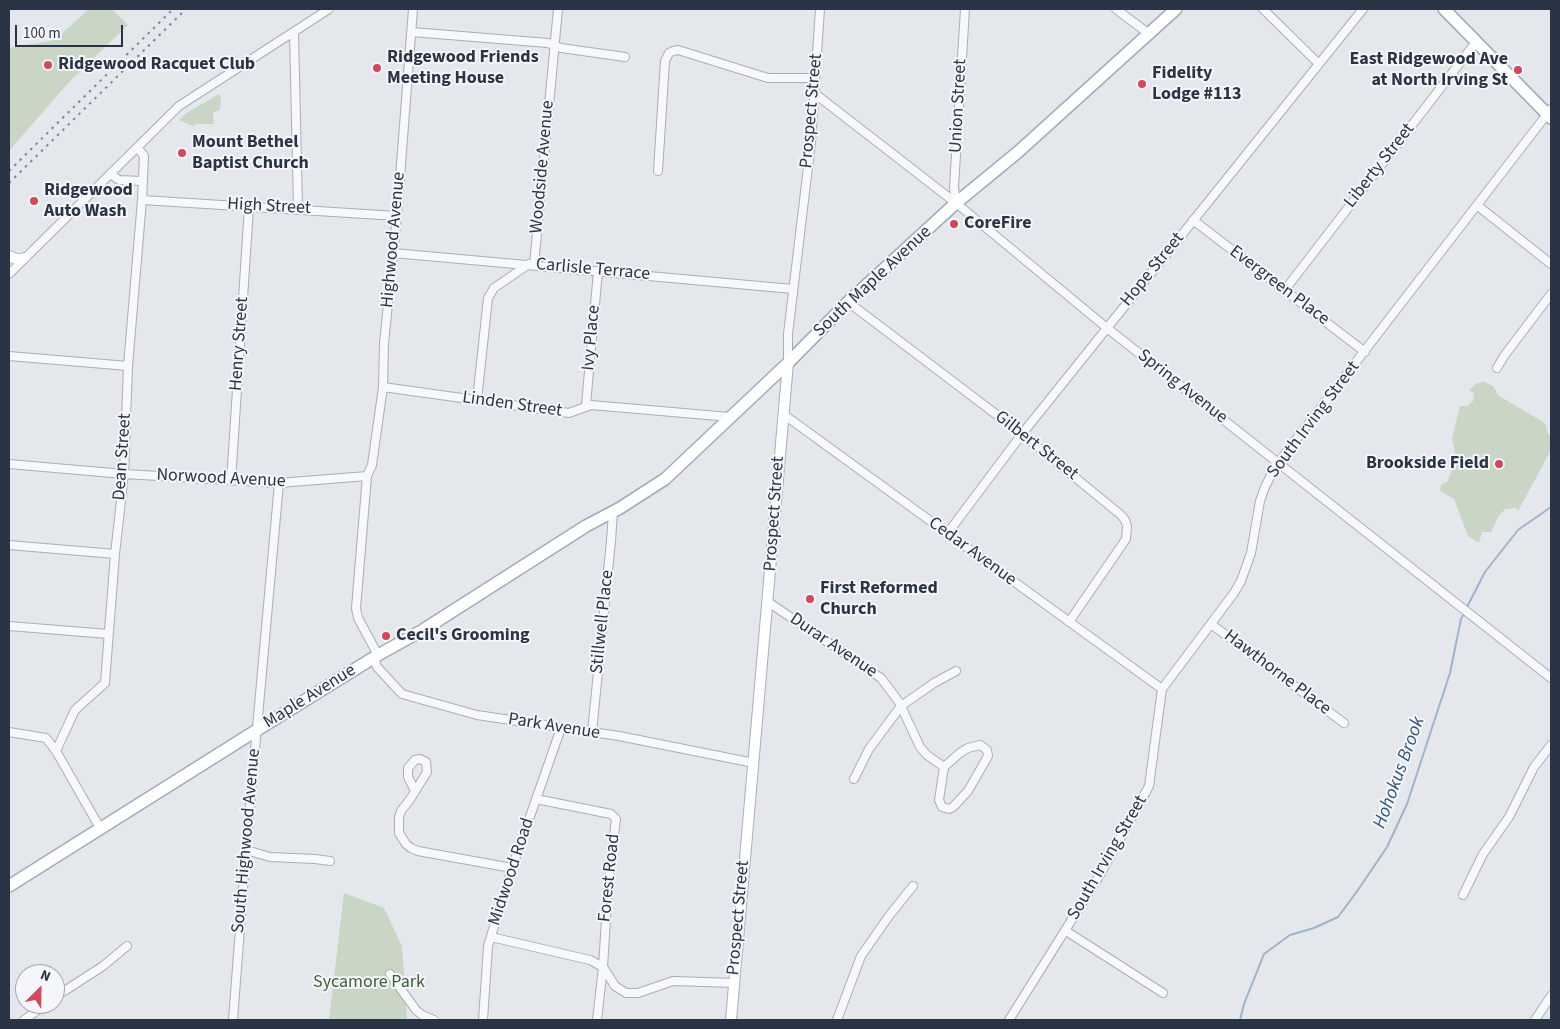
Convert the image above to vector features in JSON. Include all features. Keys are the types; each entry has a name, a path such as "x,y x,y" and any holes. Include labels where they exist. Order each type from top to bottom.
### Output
{"main road":[{"name":"South Maple Avenue","path":"613,512 665,480 788,363 848,302 956,203 1016,154 1176,9"},
{"path":"1444,9 1550,114"},
{"path":"9,256 19,260 24,258"},
{"name":"Prospect Street","path":"731,1020 788,363"},
{"name":"Maple Avenue","path":"9,886 376,656 423,630 586,526 613,512"}],"street":[{"path":"9,274 179,106 329,9"},
{"name":"Highwood Avenue","path":"376,656 358,618 356,608 368,473 372,465 383,387 384,343 397,216 412,32 412,9"},
{"name":"Woodside Avenue","path":"531,265 558,9"},
{"name":"Prospect Street","path":"788,363 788,334 811,142 820,9"},
{"name":"Union Street","path":"956,203 954,187 965,9"},
{"path":"1116,9 1149,34"},
{"path":"1263,9 1319,64"},
{"name":"Hope Street","path":"947,534 1022,434 1363,9"},
{"path":"294,32 298,208"},
{"path":"412,32 555,45 562,48 625,57"},
{"name":"Liberty Street","path":"1284,291 1476,42"},
{"path":"658,171 665,61 669,53 678,50 768,78 815,78"},
{"name":"Spring Avenue","path":"814,93 956,203 1107,328 1551,678"},
{"name":"South Irving Street","path":"1009,1020 1102,873 1148,786 1162,689 1241,581 1251,553 1260,501 1268,480 1279,463 1550,114"},
{"name":"Dean Street","path":"56,751 75,710 104,683 124,474 128,366 142,200 144,156 138,148"},
{"path":"110,174 119,180 142,181"},
{"name":"High Street","path":"142,200 248,207 298,208 397,216"},
{"path":"1478,206 1551,264"},
{"name":"Henry Street","path":"231,481 248,207"},
{"name":"Evergreen Place","path":"1193,220 1365,352"},
{"name":"Carlisle Terrace","path":"393,253 793,289"},
{"path":"477,400 488,298 494,288 531,265"},
{"name":"Ivy Place","path":"586,405 598,271"},
{"path":"1497,368 1551,294"},
{"name":"Gilbert Street","path":"848,302 1022,434 1122,515 1128,533 1123,544 1069,622"},
{"path":"9,356 128,366"},
{"name":"Linden Street","path":"383,387 569,413 586,405 730,417"},
{"name":"Cedar Avenue","path":"783,414 1162,689"},
{"name":"Norwood Avenue","path":"9,464 124,474 278,483 368,473"},
{"name":"South Highwood Avenue","path":"233,1020 278,483"},
{"name":"Stillwell Place","path":"592,732 612,541 613,512"},
{"path":"9,545 115,554"},
{"name":"Durar Avenue","path":"768,602 881,678 901,706 920,747 927,755 944,767"},
{"name":"Hawthorne Place","path":"1211,624 1344,723"},
{"path":"9,626 108,634"},
{"name":"Park Avenue","path":"376,656 378,667 402,694 477,715 592,732 754,762"},
{"path":"854,779 869,749 901,706 934,682 956,672"},
{"name":"Midwood Road","path":"483,1020 487,956 491,937 512,868 561,728"},
{"path":"9,732 46,738 56,751 100,828"},
{"path":"980,745 987,750 988,756 968,792 949,809 942,807 939,800 944,767 968,748 980,745"},
{"path":"1463,895 1483,854 1509,817 1534,767 1551,745"},
{"path":"415,791 401,810 398,825 402,838 411,848 418,851 512,868"},
{"name":"Forest Road","path":"536,799 611,814 616,819 608,887 603,967 597,1020"},
{"path":"246,850 270,857 314,858 330,861"},
{"path":"837,1020 861,956 888,916 913,886"},
{"path":"1066,931 1163,994"},
{"path":"491,937 590,960 603,967 620,991 632,994 673,981 734,983"},
{"path":"65,990 102,966 127,946"},
{"path":"390,974 416,1010 434,1020"},
{"path":"1545,1020 1537,1017 1551,996"}],"green space":[{"name":"Ridgewood Racquet Club","path":"89,9 112,9 128,25 70,81 9,151 9,48 55,40"},
{"path":"219,94 221,97 220,110 213,112 214,124 195,124 195,127 179,120 185,114"},
{"name":"Brookside Field","path":"1484,382 1493,386 1499,396 1545,423 1548,434 1551,435 1551,450 1518,511 1516,508 1505,509 1498,517 1491,532 1482,532 1479,543 1468,536 1454,499 1440,491 1441,485 1448,481 1456,458 1452,438 1460,406 1468,406 1473,401 1474,393 1469,390 1477,383"},
{"name":"Sycamore Park","path":"344,893 384,908 402,946 407,1020 329,1020"}],"waterway":[{"name":"Hohokus Brook","path":"1466,609 1485,572 1518,530 1551,507"},
{"name":"Hohokus Brook","path":"1240,1020 1244,1004 1264,954 1290,935 1314,928 1338,917 1387,847 1407,804 1450,673 1461,619 1464,613"}],"railway":[{"path":"9,171 173,9"},
{"path":"9,183 186,9"}],"place":[{"name":"Ridgewood Racquet Club","path":"48,65"},
{"name":"Ridgewood Friends Meeting House","path":"377,68"},
{"name":"East Ridgewood Ave at North Irving St","path":"1518,70"},
{"name":"Fidelity Lodge #113","path":"1142,84"},
{"name":"Mount Bethel Baptist Church","path":"182,153"},
{"name":"Ridgewood Auto Wash","path":"34,201"},
{"name":"CoreFire","path":"954,224"},
{"name":"Brookside Field","path":"1499,464"},
{"name":"First Reformed Church","path":"810,599"},
{"name":"Cecil's Grooming","path":"386,636"}]}
